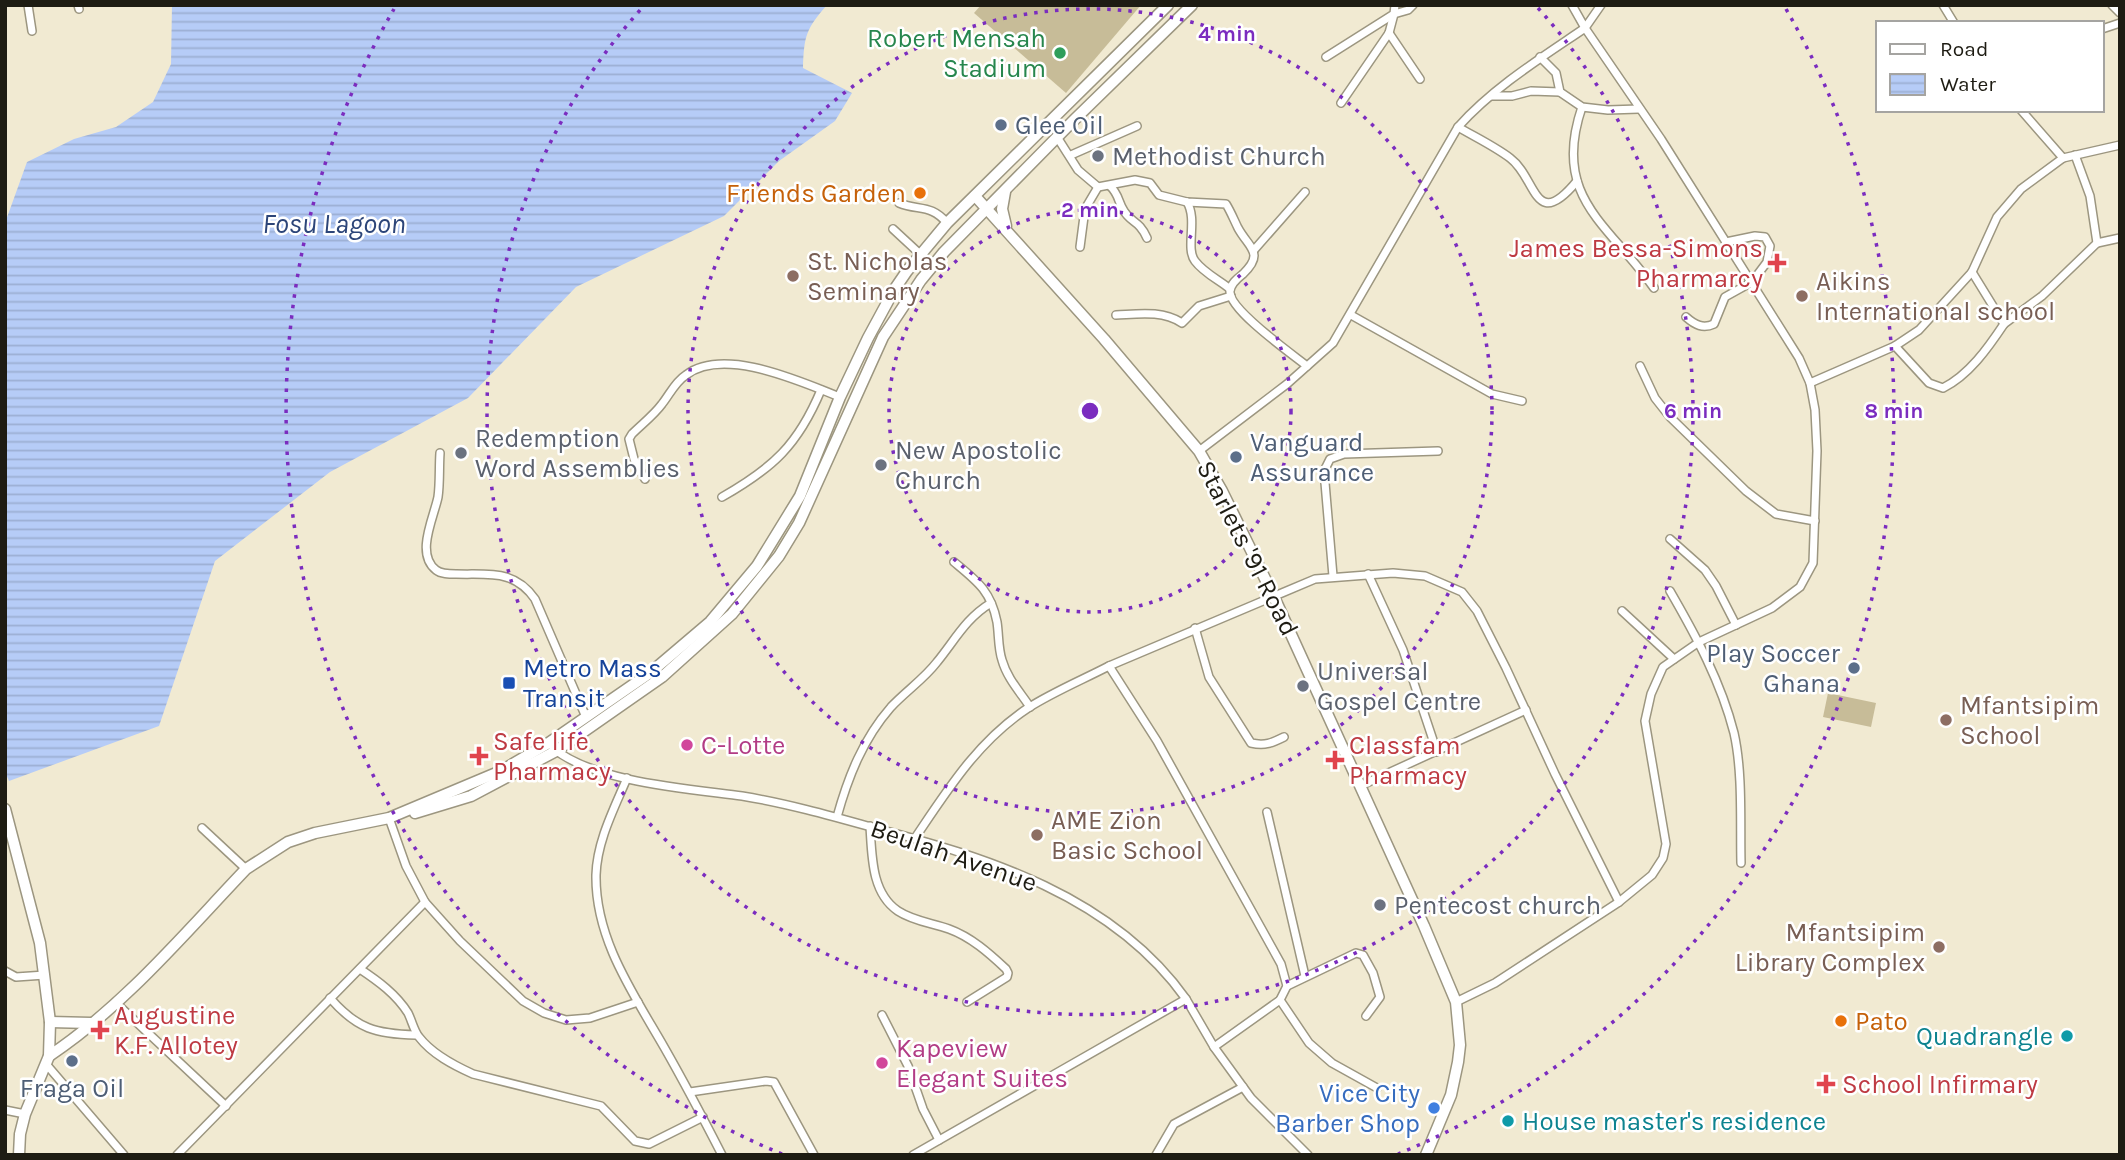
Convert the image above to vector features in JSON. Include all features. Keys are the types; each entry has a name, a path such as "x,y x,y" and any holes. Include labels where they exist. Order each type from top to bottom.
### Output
{"street":[{"path":"28,5 32,31"},
{"path":"393,816 478,782 547,744 671,656 710,622 735,594 779,533 800,496 840,397 868,338 894,290 920,254 947,223 1168,5"},
{"path":"47,1060 116,1003 246,869 288,842 315,833 431,808 471,796 556,751 670,670 732,614 779,556 804,512 883,337 920,280 1057,137 1192,5"},
{"path":"1326,57 1394,9 1408,10 1413,5"},
{"path":"1456,1002 1495,983 1619,902 1652,875 1663,858 1666,844 1645,721 1651,694 1662,667 1699,642 1772,608 1800,587 1813,563 1817,451 1815,410 1810,383 1799,358 1752,282 1572,5"},
{"path":"1199,451 1333,343 1458,127 1477,106 1540,57 1585,28 1601,5"},
{"path":"1943,5 1953,21"},
{"path":"2112,5 2120,13"},
{"path":"1341,103 1390,33 1394,9"},
{"path":"1390,33 1420,79"},
{"path":"1540,57 1556,73 1560,92"},
{"path":"1490,96 1512,96 1531,91 1560,92 1582,107 1639,109"},
{"path":"1582,107 1574,130 1572,161 1577,181 1594,217 1654,288"},
{"path":"1061,109 1074,120"},
{"path":"2023,112 2063,158"},
{"path":"1070,155 1137,126"},
{"path":"1458,127 1511,159 1525,176 1537,198 1548,202 1564,198 1577,181"},
{"path":"1057,137 1078,170 1098,187 1119,182 1144,181 1153,185 1159,195 1187,202 1226,204 1254,250"},
{"path":"1810,383 1895,346 1919,330 1972,272 1997,217 2021,189 2063,158 2120,145"},
{"path":"2075,155 2090,196 2097,243"},
{"path":"1110,186 1119,195 1125,213 1142,225 1147,238"},
{"path":"1080,247 1085,209 1098,187"},
{"path":"1005,192 1002,209 1007,229"},
{"path":"1116,315 1163,314 1182,323 1199,306 1230,292 1252,264 1254,250 1305,192"},
{"name":"Starlets '91 Road","path":"975,196 1007,229 1199,451 1222,491 1274,597 1456,1002 1460,1036 1458,1062 1451,1095 1426,1155"},
{"path":"1187,202 1192,216 1191,251 1195,261 1230,292 1250,321 1307,366"},
{"path":"899,203 937,212 947,223"},
{"path":"893,229 920,254"},
{"path":"1686,317 1696,326 1708,327 1714,324 1725,297 1752,282 1770,255 1770,246 1765,237 1755,236 1726,242"},
{"path":"1895,346 1929,383 1943,388 1956,382 1989,347 2004,324 2042,296 2097,243 2120,238"},
{"path":"1972,272 2004,324"},
{"path":"1351,315 1492,394 1522,401"},
{"path":"645,479 634,459 629,439 688,372 705,366 742,365 840,397"},
{"path":"1640,366 1655,398 1670,417 1746,491 1776,514 1815,521"},
{"path":"722,497 765,470 792,444 807,422 821,390"},
{"path":"1333,576 1324,471 1330,459 1344,454 1438,451"},
{"path":"440,453 437,500 427,547 432,566 438,572 450,574 513,578 526,586 586,718"},
{"path":"1670,539 1705,570 1736,625"},
{"path":"954,562 980,583 991,603 1002,660 1008,676 1030,707"},
{"path":"915,838 961,770 1006,724 1030,707 1109,666 1306,582 1333,576 1394,573 1425,576 1462,592 1477,611 1619,902"},
{"path":"1368,574 1404,650 1437,752"},
{"path":"1670,590 1699,642 1719,688 1734,735 1738,769 1741,863"},
{"path":"837,817 854,765 877,725 903,695 934,666 973,615 991,603"},
{"path":"1622,611 1674,659"},
{"path":"1195,628 1209,677 1251,743 1262,746 1284,737"},
{"path":"1109,666 1157,741 1223,856 1281,964 1287,986"},
{"path":"1360,786 1526,710"},
{"name":"Beulah Avenue","path":"547,744 579,763 626,778 746,797 915,838 991,863 1076,901 1124,933 1171,978 1213,1047 1243,1087 1274,1123 1308,1155"},
{"path":"626,778 602,840 596,873 604,930 614,957 722,1155"},
{"path":"5,809 35,919 50,1022 47,1060 25,1114 19,1155"},
{"path":"1267,812 1305,976"},
{"path":"393,816 406,866 425,902 495,976 523,1001 544,1013 566,1020 590,1018 638,1002"},
{"path":"870,826 875,874 889,904 913,919 967,937 1006,969 1007,977 967,1002"},
{"path":"202,828 246,869"},
{"path":"177,1155 425,902"},
{"path":"1213,1047 1280,1000 1287,986 1356,953 1363,955 1373,973 1380,997 1366,1016"},
{"path":"360,969 395,996 407,1011 416,1035 441,1056 472,1074 601,1105 635,1141 642,1144 649,1144 703,1116"},
{"path":"5,971 16,977 45,975"},
{"path":"330,998 351,1020 361,1026 386,1033 416,1035"},
{"path":"914,1155 1186,999"},
{"path":"1280,1000 1309,1043 1332,1063 1377,1088"},
{"path":"116,1003 226,1106"},
{"path":"882,1015 908,1066 923,1109 939,1140"},
{"path":"50,1022 91,1023"},
{"path":"71,1023 76,1038"},
{"path":"47,1060 124,1155"},
{"path":"690,1092 774,1082 812,1154"},
{"path":"1156,1155 1174,1124 1243,1087"},
{"path":"5,1110 25,1114"}],"shaded area":[{"name":"Robert Mensah Stadium","path":"981,5 1141,5 1066,93 974,13"},
{"path":"1828,693 1876,703 1871,727 1823,717"}],"water":[{"name":"Fosu Lagoon","path":"172,5 827,5 807,34 803,68 852,93 835,121 779,161 724,216 576,287 468,398 330,472 215,561 159,726 9,781 5,772 5,223 27,162 74,139 116,127 153,102 171,64"}],"place":[{"name":"Robert Mensah Stadium","path":"1060,53"},
{"name":"Glee Oil","path":"1001,125"},
{"name":"Methodist Church","path":"1098,156"},
{"name":"Friends Garden","path":"920,193"},
{"name":"James Bessa-Simons Pharmarcy","path":"1777,263"},
{"name":"St. Nicholas Seminary","path":"793,276"},
{"name":"Aikins International school","path":"1802,296"},
{"name":"Redemption Word Assemblies","path":"461,453"},
{"name":"Vanguard Assurance","path":"1236,457"},
{"name":"New Apostolic Church","path":"881,465"},
{"name":"Play Soccer Ghana","path":"1854,668"},
{"name":"Metro Mass Transit","path":"509,683"},
{"name":"Universal Gospel Centre","path":"1303,686"},
{"name":"Mfantsipim School","path":"1946,720"},
{"name":"C-Lotte","path":"687,745"},
{"name":"Safe life Pharmacy","path":"479,756"},
{"name":"Classfam Pharmacy","path":"1335,760"},
{"name":"AME Zion Basic School","path":"1037,835"},
{"name":"Pentecost church","path":"1380,905"},
{"name":"Mfantsipim Library Complex","path":"1939,947"},
{"name":"Pato","path":"1841,1021"},
{"name":"Augustine K.F. Allotey","path":"100,1030"},
{"name":"Quadrangle","path":"2067,1036"},
{"name":"Fraga Oil","path":"72,1061"},
{"name":"Kapeview Elegant Suites","path":"882,1063"},
{"name":"School Infirmary","path":"1826,1084"},
{"name":"Vice City Barber Shop","path":"1434,1108"},
{"name":"House master's residence","path":"1508,1121"}]}
